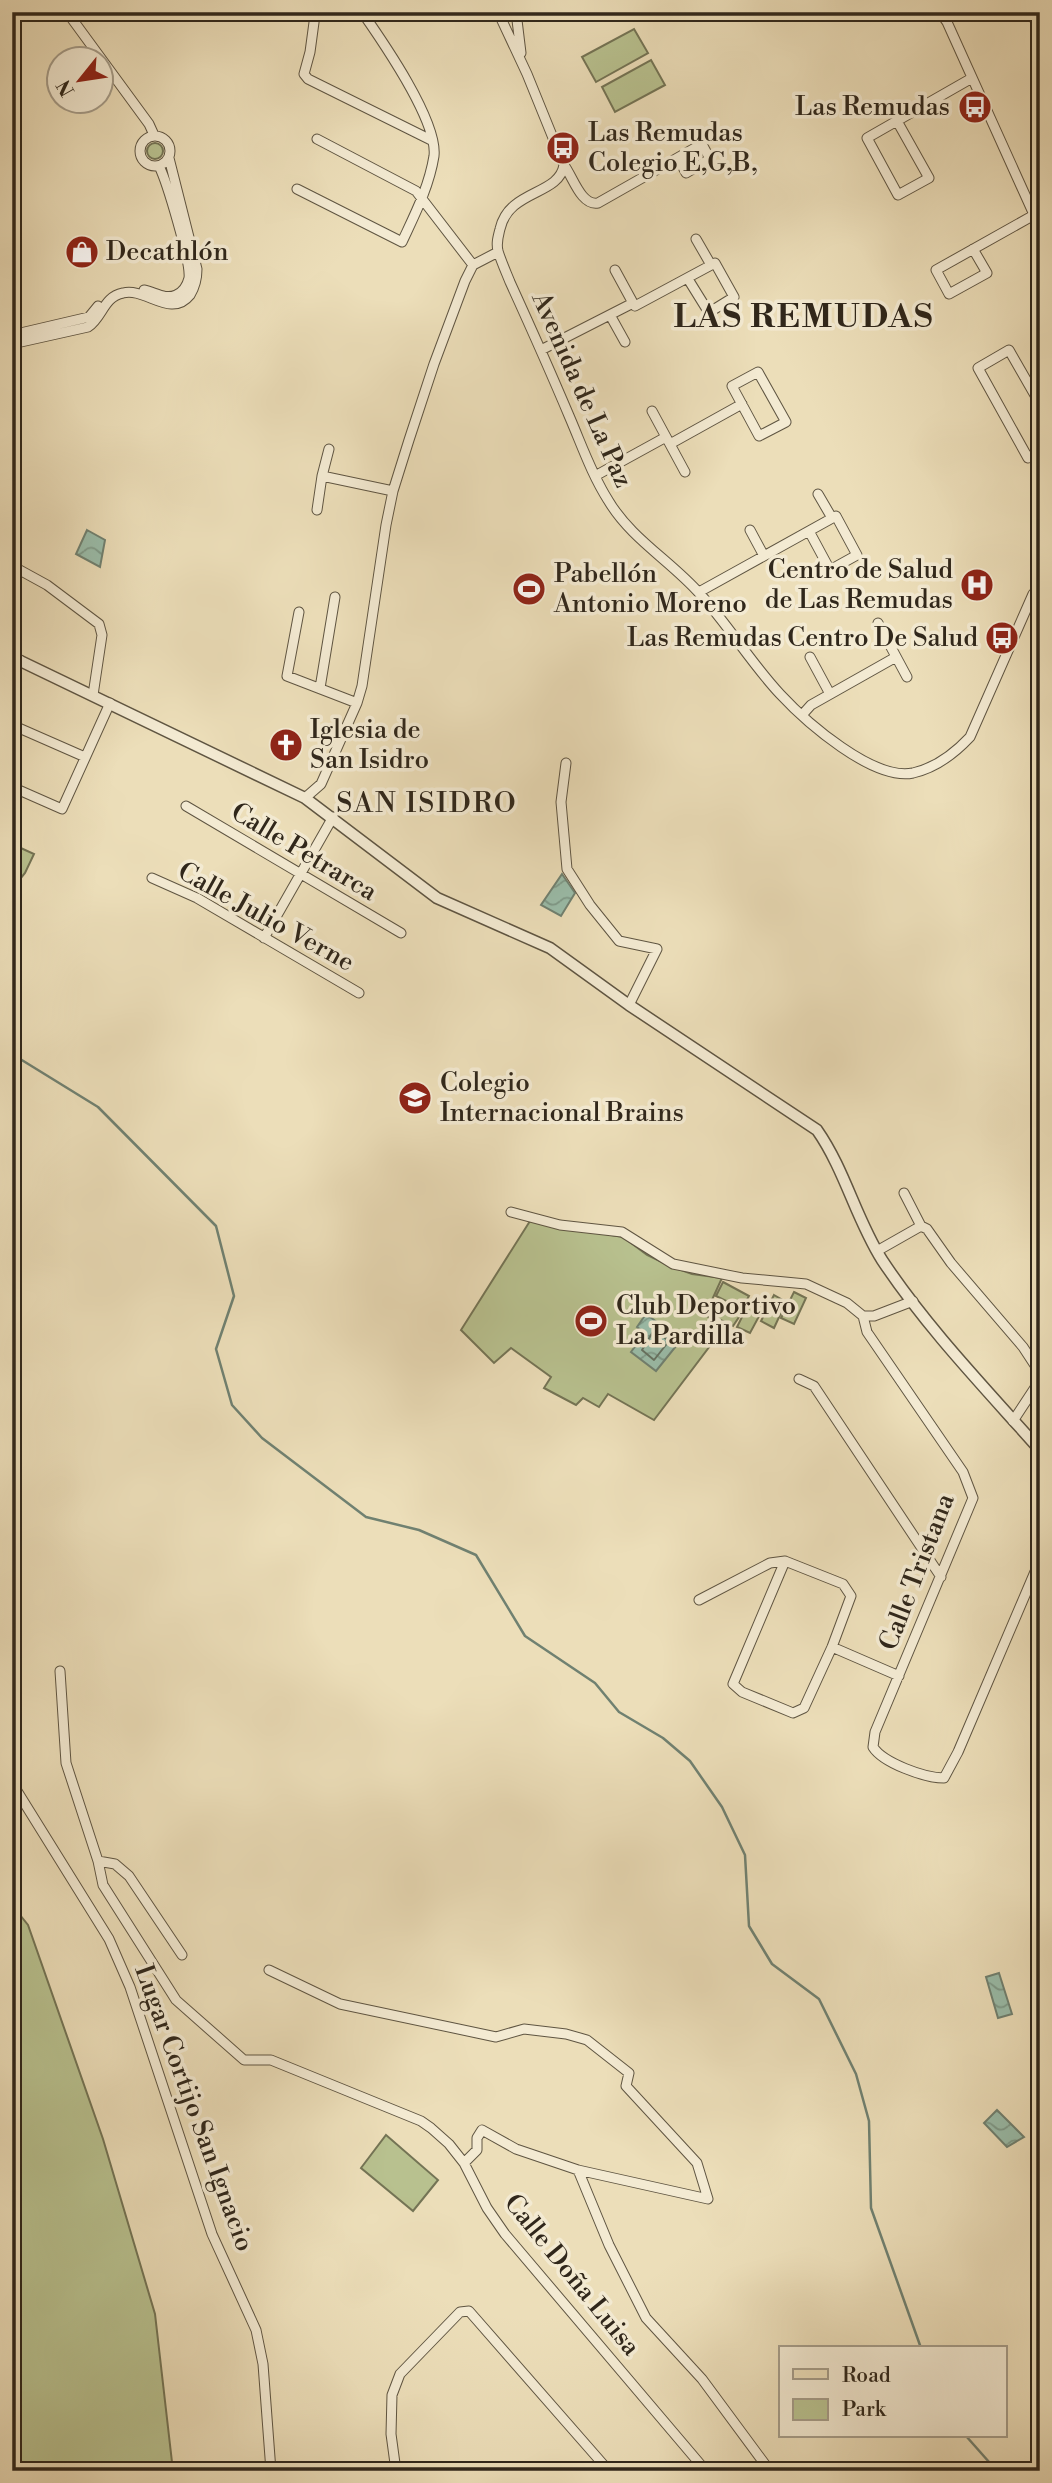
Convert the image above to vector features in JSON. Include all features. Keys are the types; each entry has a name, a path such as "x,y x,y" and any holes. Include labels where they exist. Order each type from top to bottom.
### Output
{"main road":[{"path":"1030,12 1040,19"}],"street":[{"path":"67,12 149,124 154,135"},
{"path":"318,12 315,15 304,74 308,79 431,140"},
{"path":"297,189 402,242 423,199 434,153 432,131 408,84 362,12"},
{"path":"498,12 564,165 584,200 592,204 598,203 678,158"},
{"path":"516,12 523,65"},
{"path":"940,12 947,22 1040,228"},
{"path":"898,121 929,178 898,195 867,138 972,78"},
{"path":"12,344 88,327 96,320 109,299 124,292 142,293 156,301 170,304 188,297 196,281 197,269 169,158 171,152 168,142 160,136 146,138 140,151 147,164 159,166 169,158"},
{"path":"317,139 416,191 473,265"},
{"path":"554,184 563,173 564,165"},
{"path":"12,335 89,317 108,295 123,289 143,289 164,297 171,297 182,291 189,276 187,265 166,181 159,166"},
{"path":"305,797 321,784 357,703 393,491 434,364 473,265 498,252 497,240 502,219 521,199 554,184 569,184 579,190"},
{"path":"973,249 987,272 949,294 936,270 973,249 1034,215"},
{"path":"696,239 711,265"},
{"name":"Avenida de La Paz","path":"498,252 595,476 618,517 634,535 699,592 779,693 802,715 854,755 884,771 911,773 956,752 970,737 1033,594 1040,586"},
{"path":"615,270 635,306 715,263 734,297 713,310 706,308 688,279"},
{"path":"541,350 633,303"},
{"path":"610,315 625,342"},
{"path":"1040,404 1009,350 978,368 1028,458 1040,451"},
{"path":"758,372 786,422 760,436 742,404 732,386 758,372"},
{"path":"1030,388 1040,383"},
{"path":"595,476 742,404"},
{"path":"652,411 685,472"},
{"path":"317,510 329,449"},
{"path":"322,476 393,491"},
{"path":"818,494 832,518"},
{"path":"699,592 836,516 857,555 830,569 809,531"},
{"path":"750,530 764,556"},
{"path":"16,568 47,585 99,624 102,635 93,695"},
{"path":"320,688 335,597"},
{"path":"299,612 287,676 357,703"},
{"path":"878,623 907,677"},
{"path":"810,657 830,694"},
{"path":"802,715 811,705 896,657"},
{"path":"12,677 16,658 305,797 437,898 550,948 629,1006 817,1130 828,1146 877,1251 914,1301 1040,1450"},
{"path":"12,787 62,809 110,703"},
{"path":"12,725 85,757"},
{"path":"566,763 561,802 567,869 590,905 619,941 657,948 629,1006"},
{"name":"Calle Petrarca","path":"186,806 401,933"},
{"path":"264,938 332,817"},
{"name":"Calle Julio Verne","path":"152,878 197,898 359,993"},
{"path":"904,1193 920,1226 927,1230 951,1263 1023,1347 1040,1373"},
{"path":"511,1212 560,1225 622,1232 673,1264 741,1278 806,1284 847,1303 863,1316 874,1316 914,1301"},
{"path":"877,1251 920,1226"},
{"name":"Calle Tristana","path":"863,1316 867,1332 963,1472 973,1499 874,1732 873,1747 878,1755 930,1778 944,1778 958,1752 1040,1560"},
{"path":"799,1379 814,1386 941,1577"},
{"path":"1013,1421 1040,1380"},
{"path":"699,1600 770,1563 785,1561 844,1584 852,1596 832,1647 804,1708 793,1713 742,1692 733,1684 785,1561"},
{"path":"832,1647 899,1676"},
{"name":"Calle Doña Luisa","path":"60,1671 66,1763 98,1861 103,1885 176,2000 244,2060 271,2060 421,2121 449,2144 464,2163 487,2208 505,2234 706,2471"},
{"name":"Lugar Cortijo San Ignacio","path":"12,1783 109,1939 130,1987 212,2234 256,2330 263,2364 271,2471"},
{"path":"98,1861 115,1864 129,1875 182,1955"},
{"path":"269,1969 340,2004 496,2036 524,2029 566,2034 587,2040 629,2073 626,2086 697,2163 708,2199 578,2170 516,2149 482,2130 477,2138 477,2150 464,2163"},
{"path":"578,2170 610,2245 646,2318 702,2379 771,2471"},
{"path":"396,2471 391,2434 392,2395 400,2374 460,2312 468,2311 609,2471"}],"green space":[{"path":"634,29 648,53 596,82 582,57"},
{"path":"651,60 665,85 615,112 602,87"},
{"path":"152,143 158,143 163,151 161,157 152,159 147,154 147,148"},
{"path":"12,844 34,854 25,873 12,889"},
{"name":"Club Deportivo La Pardilla","path":"530,1221 623,1237 647,1255 670,1266 692,1274 722,1278 705,1315 725,1326 654,1420 608,1394 599,1407 583,1398 576,1405 544,1388 551,1377 511,1348 494,1363 461,1330"},
{"path":"723,1282 749,1296 742,1309 716,1296"},
{"path":"794,1292 806,1298 794,1324 781,1318"},
{"path":"774,1295 786,1302 774,1328 761,1321"},
{"path":"715,1300 741,1314 733,1326 708,1314"},
{"path":"750,1301 764,1307 750,1333 737,1327"},
{"path":"12,1905 28,1925 103,2139 155,2314 173,2471 12,2471"},
{"path":"386,2135 438,2180 413,2211 361,2168"}],"water":[{"path":"87,530 105,540 100,567 76,554"},
{"path":"562,874 575,893 561,916 541,905"},
{"path":"646,1314 681,1340 656,1371 631,1352 645,1333 637,1327"},
{"path":"999,1973 1012,2014 998,2018 986,1977"},
{"path":"997,2110 1024,2137 1007,2147 984,2123"}],"waterway":[{"path":"12,1054 98,1107 216,1226 234,1296 216,1349 232,1405 262,1438 366,1517 419,1530 476,1555 525,1636 595,1683 619,1712 663,1738 690,1761 722,1807 745,1855 749,1926 772,1964 819,1999 856,2074 869,2121 871,2208 920,2346"},
{"path":"968,2438 997,2471"}],"place":[{"name":"Las Remudas","path":"975,107"},
{"name":"Las Remudas Colegio E,G,B,","path":"563,148"},
{"name":"Decathlón","path":"82,252"},
{"name":"Centro de Salud de Las Remudas","path":"977,585"},
{"name":"Pabellón Antonio Moreno","path":"529,589"},
{"name":"Las Remudas Centro De Salud","path":"1002,638"},
{"name":"Iglesia de San Isidro","path":"286,745"},
{"name":"Colegio Internacional Brains","path":"415,1098"},
{"name":"Club Deportivo La Pardilla","path":"591,1321"}],"district":[{"name":"LAS REMUDAS","path":"804,317"},
{"name":"SAN ISIDRO","path":"427,803"}]}
